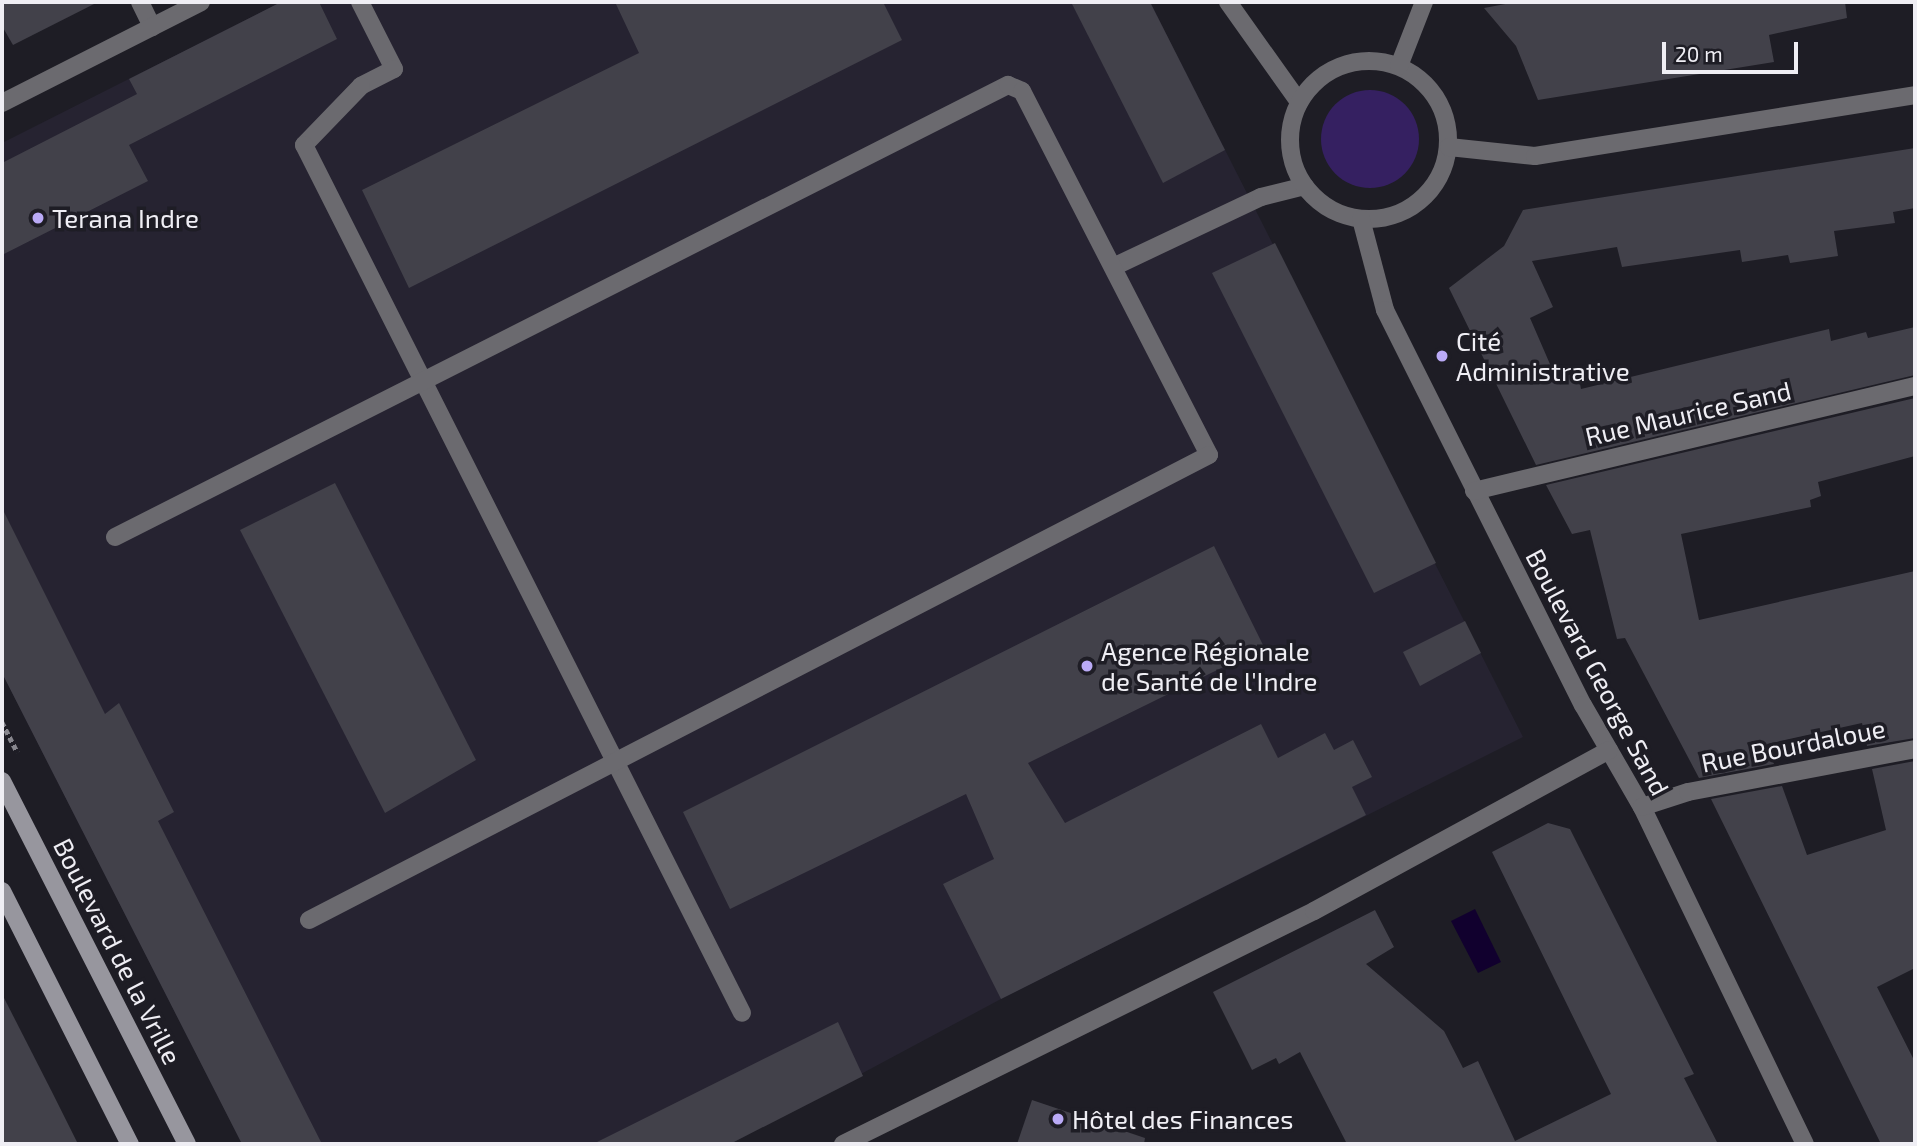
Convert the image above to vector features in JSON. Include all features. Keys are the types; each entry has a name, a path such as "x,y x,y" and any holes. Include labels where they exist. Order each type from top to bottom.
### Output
{"main road":[{"name":"Boulevard de la Vrille","path":"2,781 187,1144"},
{"path":"2,891 130,1144"}],"street":[{"path":"140,2 152,27"},
{"path":"2,103 201,2"},
{"path":"360,2 394,69 361,86 304,145 425,379 742,1013"},
{"path":"1228,2 1299,102"},
{"path":"1399,66 1424,2"},
{"path":"1353,62 1399,66 1421,79 1437,98 1447,121 1449,147 1443,171 1429,192 1410,209 1386,218 1362,219 1339,213 1305,186 1290,145 1299,102 1313,84 1353,62"},
{"path":"115,537 1008,85 1022,91 1209,455 309,920"},
{"path":"1449,147 1535,156 1915,95"},
{"path":"1113,267 1261,197 1305,186"},
{"name":"Boulevard George Sand","path":"1362,219 1385,310 1474,491 1609,750 1642,807 1805,1144"},
{"name":"Rue Maurice Sand","path":"1474,491 1915,386"},
{"name":"Rue Bourdaloue","path":"1642,807 1688,792 1915,749"},
{"path":"842,1144 1314,911 1609,750"}],"shaded area":[{"path":"281,2 1150,2 1523,737 1001,999 730,1144 242,1144 2,673 2,143"},
{"path":"1370,90 1389,94 1405,104 1415,120 1419,139 1415,158 1405,174 1389,184 1370,188 1351,184 1335,174 1325,158 1321,139 1325,120 1335,104 1351,94"},
{"path":"1475,909 1501,962 1478,973 1451,921"}],"building":[{"path":"2,2 98,2 13,45 2,26"},
{"path":"281,2 319,2 337,39 129,145 148,181 2,255 2,163 137,94 129,79"},
{"path":"615,2 883,2 902,40 409,288 362,190 639,53"},
{"path":"1071,2 1150,2 1225,150 1163,183"},
{"path":"1516,2 1845,2 1847,18 1769,35 1774,62 1538,100 1516,46 1484,8"},
{"path":"1915,148 1915,208 1893,212 1895,223 1834,231 1838,256 1790,263 1788,255 1742,262 1740,250 1622,267 1617,247 1532,261 1553,307 1530,318 1556,378 1578,373 1581,389 1829,329 1831,341 1866,332 1868,338 1915,327 1915,375 1536,465 1449,288 1504,246 1523,210"},
{"path":"1275,243 1436,563 1374,593 1212,273"},
{"path":"1915,398 1915,456 1818,482 1821,496 1810,500 1811,507 1681,534 1699,620 1915,571 1915,738 1867,746 1862,723 1767,744 1774,764 1699,778 1625,638 1617,639 1590,530 1572,534 1546,485"},
{"path":"335,483 476,760 385,813 240,530"},
{"path":"2,508 105,714 119,703 174,812 158,821 322,1144 242,1144 2,673"},
{"path":"1214,546 1264,647 1028,763 1065,823 1261,724 1278,758 1325,733 1334,750 1353,740 1372,777 1352,787 1366,815 1001,999 943,884 994,859 966,794 730,909 683,812"},
{"path":"1465,621 1481,653 1420,686 1403,652"},
{"path":"1915,761 1915,968 1877,987 1915,1062 1915,1144 1881,1144 1711,799 1782,786 1807,855 1886,830 1872,769"},
{"path":"1548,823 1570,829 1694,1074 1684,1078 1718,1144 1347,1144 1300,1052 1279,1064 1276,1058 1252,1070 1213,992 1375,910 1394,947 1366,964 1444,1031 1463,1068 1478,1061 1515,1141 1611,1094 1492,852"},
{"path":"2,994 52,1092 78,1144 2,1144"},
{"path":"838,1022 863,1076 730,1144 593,1144"},
{"name":"Hôtel des Finances","path":"1032,1100 1145,1138 1144,1144 1017,1144"}],"place":[{"name":"Terana Indre","path":"38,218"},
{"name":"Cité Administrative","path":"1442,356"},
{"name":"Agence Régionale de Santé de l'Indre","path":"1087,666"},
{"name":"Hôtel des Finances","path":"1058,1119"}]}
